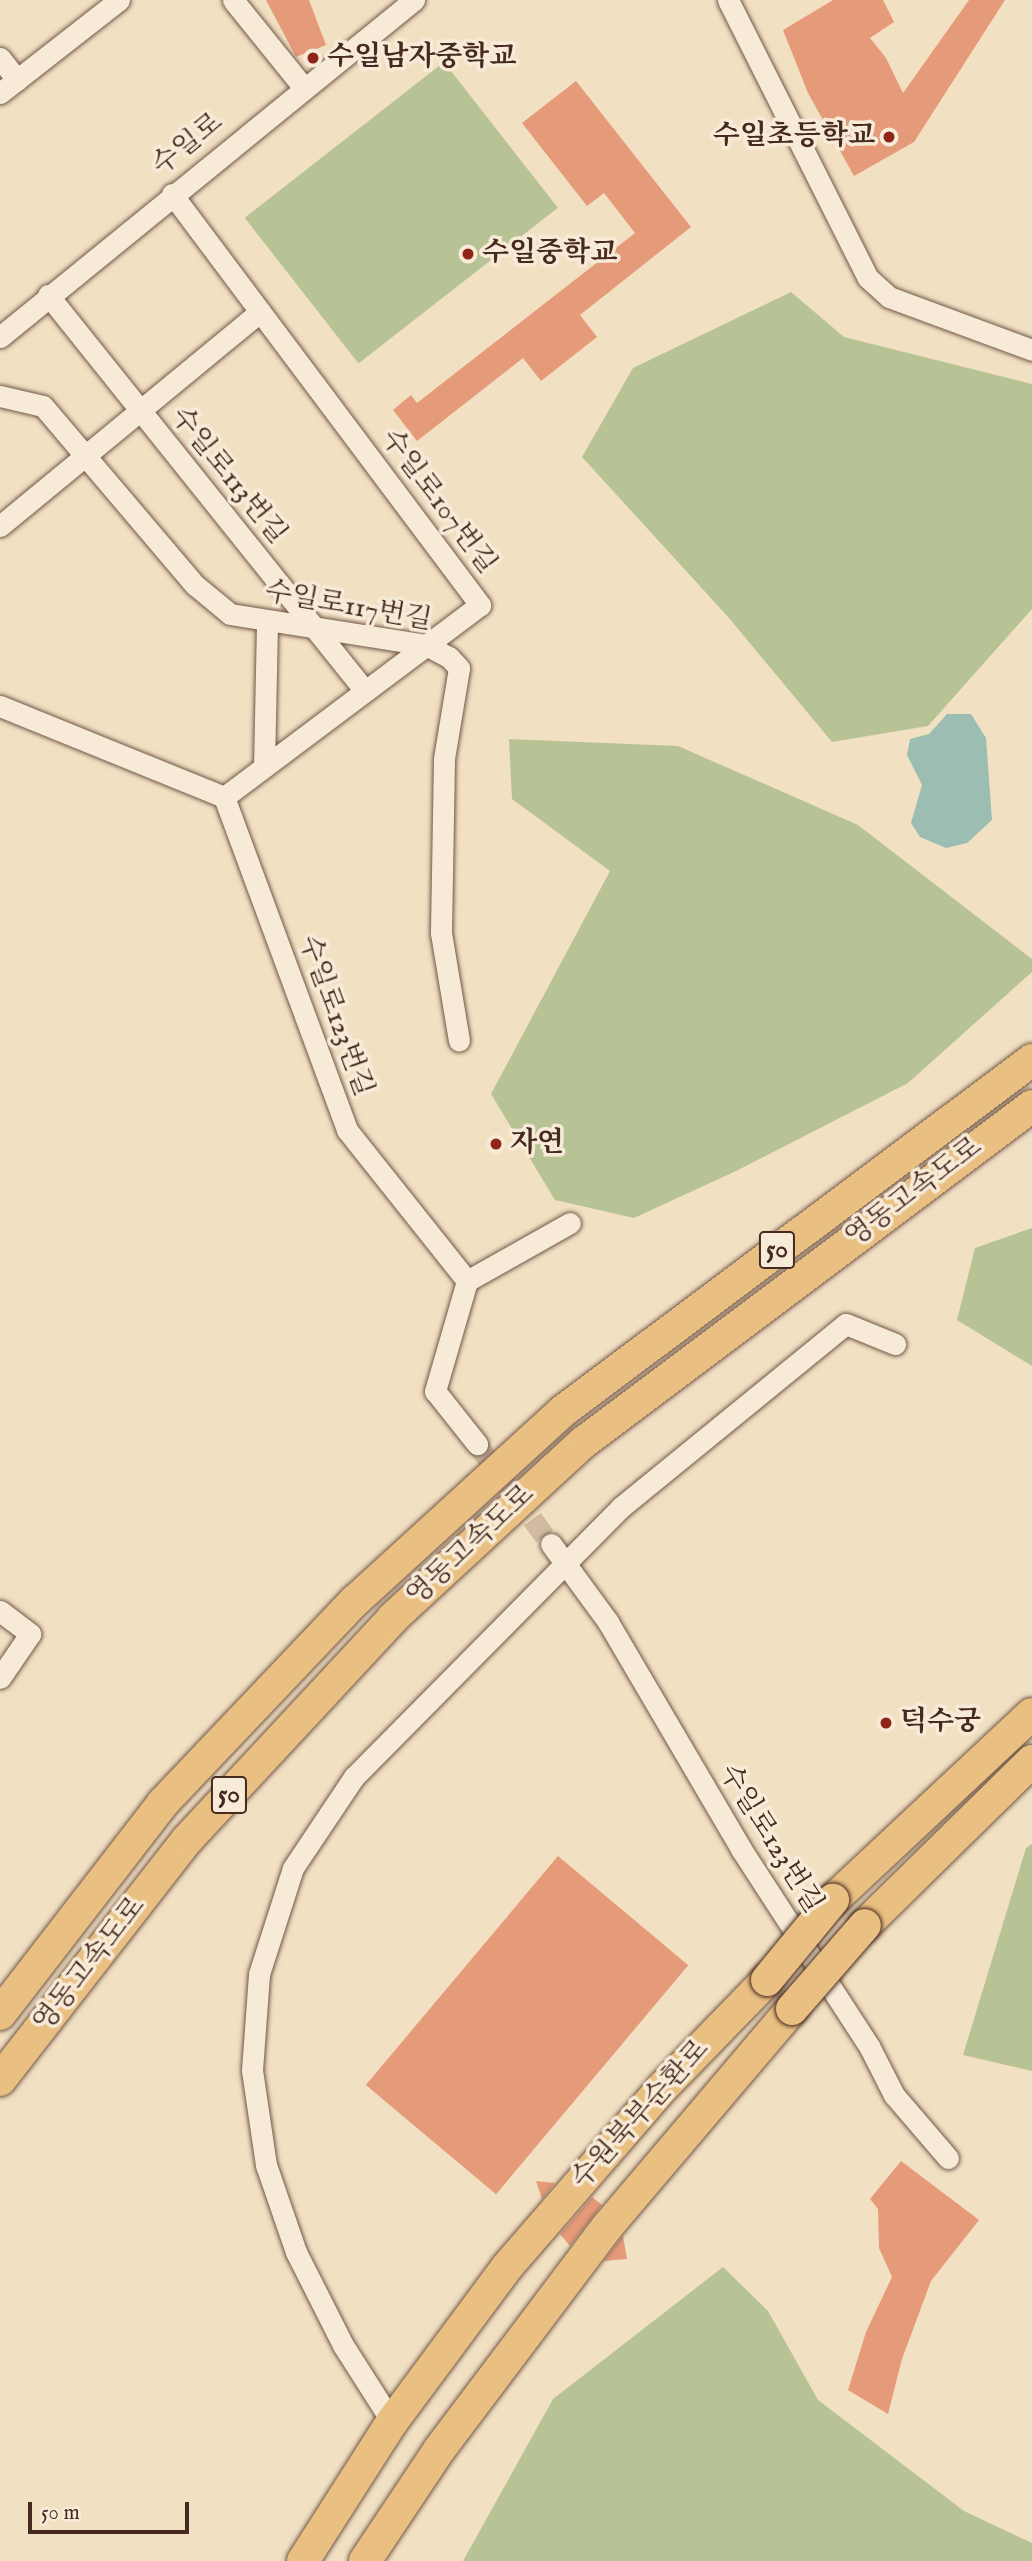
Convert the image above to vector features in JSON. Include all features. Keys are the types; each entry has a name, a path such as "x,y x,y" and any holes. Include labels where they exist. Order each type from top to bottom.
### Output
{"highway":[{"name":"영동고속도로","path":"0,2014 163,1803 355,1601 563,1411 1032,1060"},
{"name":"영동고속도로","path":"0,2080 187,1840 393,1618 584,1442 1032,1106"},
{"name":"수원북부순환로","path":"303,2561 392,2422 542,2225 663,2087 767,1980 832,1900 1032,1714"},
{"name":"수원북부순환로","path":"365,2561 439,2450 607,2227 866,1925 1032,1762"}],"street":[{"path":"0,58 8,86 119,0"},
{"path":"233,0 303,88"},
{"name":"수일로","path":"0,337 172,194 414,0"},
{"path":"728,0 868,278 889,297 1032,349"},
{"name":"수일로107번길","path":"172,194 480,605 224,797"},
{"name":"수일로113번길","path":"48,295 365,691"},
{"path":"0,526 260,312"},
{"name":"수일로117번길","path":"0,396 43,406 84,457 212,601 230,614 267,622 311,624 426,645 449,657 460,668 444,759 441,933 459,1040"},
{"path":"264,767 267,622"},
{"path":"0,706 224,797"},
{"name":"수일로123번길","path":"224,797 347,1130 467,1281"},
{"path":"477,1444 435,1391 467,1281 570,1223"},
{"path":"392,2422 343,2344 296,2252 266,2165 252,2070 259,1974 293,1868 354,1777 620,1508 829,1335 846,1324 895,1344"},
{"name":"수일로123번길","path":"551,1544 608,1622 741,1849 870,2048 894,2095 948,2158"},
{"path":"0,1611 30,1634 0,1678"}],"green space":[{"path":"444,62 558,208 359,364 245,218"},
{"path":"791,292 844,337 1032,384 1032,609 928,726 832,742 729,618 582,457 633,368"},
{"path":"509,739 678,746 858,825 1032,959 1032,972 908,1083 736,1171 634,1218 555,1200 491,1094 610,871 512,799"},
{"path":"1032,1228 1032,1366 957,1320 975,1248"},
{"path":"1032,1844 1032,2071 963,2055 1026,1848"},
{"path":"723,2267 768,2311 818,2400 964,2511 1032,2543 1032,2561 463,2561 553,2399"}],"water":[{"path":"947,714 971,714 986,738 992,820 967,843 946,848 920,837 911,823 922,785 907,755 910,739 929,734"}],"building":[{"path":"266,0 309,0 326,45 296,57"},
{"path":"833,0 883,0 894,22 870,38 886,58 903,93 969,0 1005,0 914,142 854,176 808,93 783,30"},
{"path":"576,81 691,227 580,315 597,337 541,381 523,358 417,441 393,410 411,395 417,403 635,233 604,193 587,206 522,123"},
{"path":"558,1856 688,1965 496,2194 366,2085"},
{"path":"901,2161 979,2220 931,2281 902,2359 888,2414 848,2390 866,2332 892,2277 879,2248 878,2209 870,2199"},
{"path":"536,2181 555,2183 542,2199"},
{"path":"592,2197 602,2205 570,2246 560,2234"},
{"path":"623,2236 627,2259 604,2261 621,2238"}],"tunnel":[{"path":"477,1444 551,1544"}],"place":[{"name":"수일남자중학교","path":"313,58"},
{"name":"수일초등학교","path":"889,137"},
{"name":"수일중학교","path":"468,254"},
{"name":"자연","path":"496,1144"},
{"name":"덕수궁","path":"886,1723"}]}
